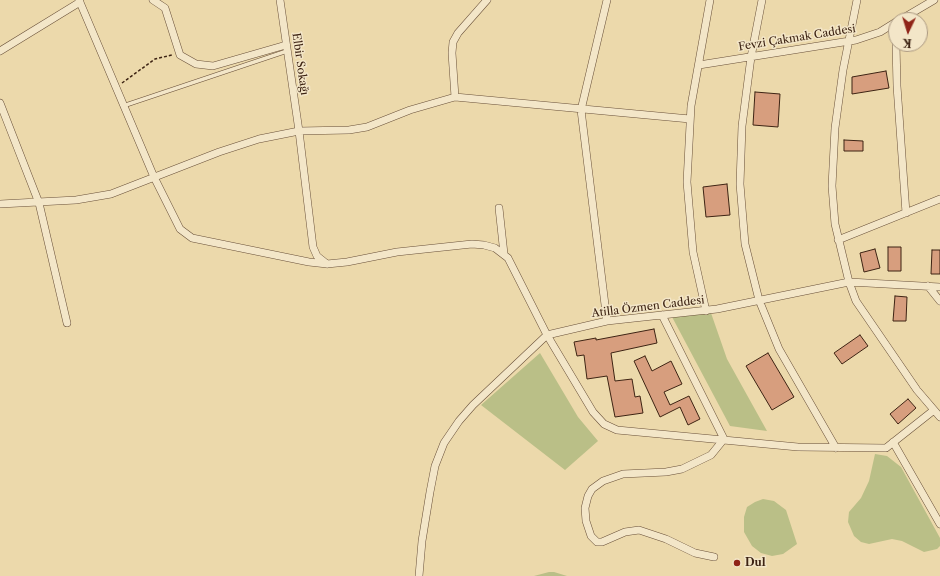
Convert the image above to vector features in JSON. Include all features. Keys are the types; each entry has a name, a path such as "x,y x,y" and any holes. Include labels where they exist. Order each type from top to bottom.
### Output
{"street":[{"path":"153,0 165,8 180,55 196,64 213,66 287,48"},
{"name":"Elbir Sokağı","path":"280,0 299,131 313,247 317,256 327,264"},
{"path":"455,97 452,53 453,42 458,33 487,0"},
{"path":"607,0 580,110 607,321"},
{"path":"706,311 697,272 688,215 687,182 690,119 710,0"},
{"path":"762,0 751,57 742,126 740,184 745,244 759,300 779,349 836,448"},
{"path":"857,0 838,99 832,180 833,211 838,240 849,282 856,301 917,390 940,417"},
{"path":"914,12 934,0"},
{"path":"0,52 80,1 154,177 180,229 192,238 309,262 327,264 347,262 397,252 478,244 490,246 504,254 508,258 547,336 593,412 604,424 623,431 768,444 836,448 886,448 934,410"},
{"name":"Fevzi Çakmak Caddesi","path":"699,65 848,41 871,36 888,26"},
{"path":"896,52 897,86 906,213"},
{"path":"0,204 76,200 111,194 240,145 299,131 358,129 374,125 410,110 455,97 580,110 690,119"},
{"path":"0,103 39,203 67,323"},
{"path":"838,240 940,199"},
{"path":"499,208 504,254"},
{"name":"Atilla Özmen Caddesi","path":"419,576 422,541 430,492 435,466 444,443 459,421 473,405 547,336 607,321 706,311 849,282 940,287"},
{"path":"928,286 940,301"},
{"path":"662,315 724,440"},
{"path":"714,558 695,553 666,539 644,531 629,531 602,542 597,542 591,536 586,521 585,508 590,492 607,479 623,474 666,472 682,469 711,455 724,440"},
{"path":"893,442 940,524"}],"lane":[{"path":"123,106 287,48"}],"path":[{"path":"115,87 155,59 169,55 180,55"}],"green space":[{"path":"711,313 727,359 767,431 730,426 671,315"},
{"path":"540,353 578,417 598,441 565,470 481,405"},
{"path":"875,454 887,456 901,467 940,538 940,546 937,549 924,552 902,541 892,539 869,544 861,542 854,536 848,522 849,512 861,498 869,481"},
{"path":"763,499 774,501 786,510 797,544 783,554 772,556 761,553 752,546 744,532 744,517 747,507"},
{"path":"554,572 567,576 534,576"}],"building":[{"path":"886,71 889,88 852,94 852,77"},
{"path":"755,92 780,94 778,127 753,125"},
{"path":"844,140 863,141 863,151 844,151"},
{"path":"727,184 730,215 706,217 703,187"},
{"path":"888,247 901,247 901,271 888,271"},
{"path":"875,249 880,268 864,272 860,253"},
{"path":"932,250 940,250 940,274 931,274"},
{"path":"895,296 907,297 906,321 893,321"},
{"path":"654,329 657,343 611,353 615,381 632,379 635,397 640,396 643,413 615,417 607,376 587,379 584,355 577,356 574,342 596,338 596,340"},
{"path":"860,335 868,346 842,364 834,353"},
{"path":"768,353 794,397 772,410 746,366"},
{"path":"645,356 652,371 671,361 682,384 664,392 670,405 689,396 700,419 688,425 680,407 660,417 634,361"},
{"path":"908,399 916,408 898,424 890,414"}],"place":[{"name":"Dul","path":"737,563"}]}
